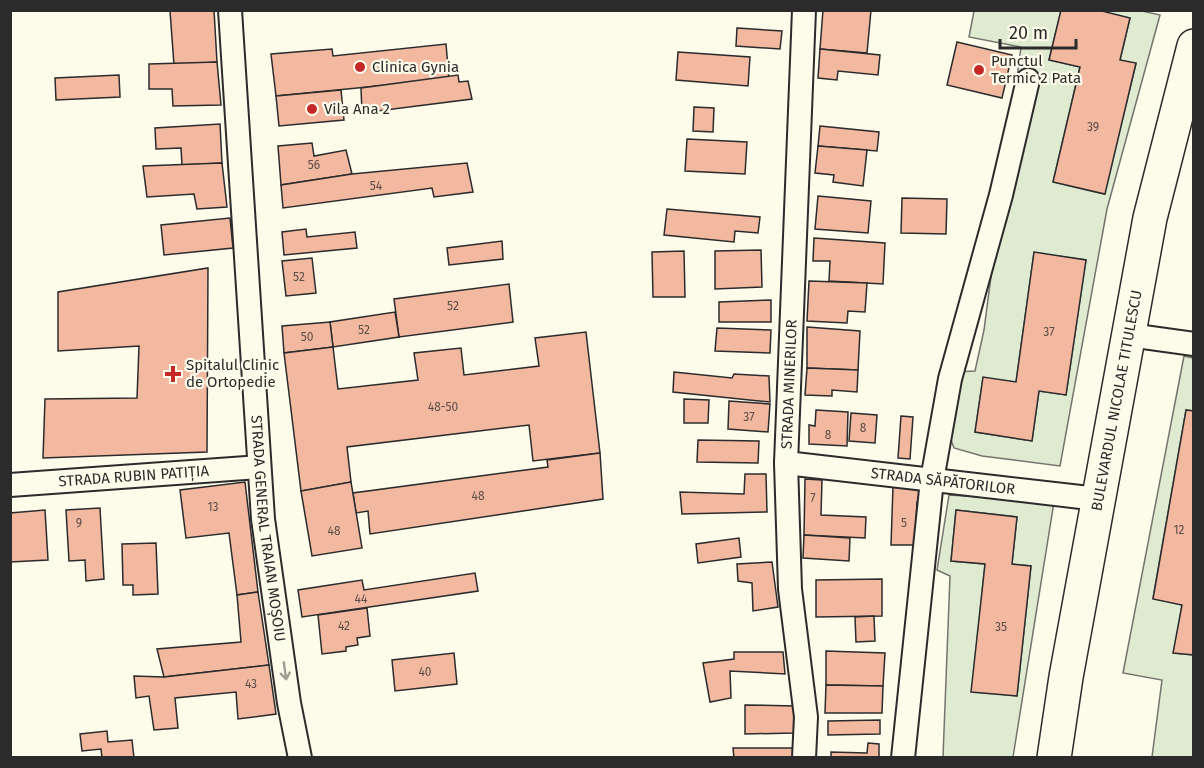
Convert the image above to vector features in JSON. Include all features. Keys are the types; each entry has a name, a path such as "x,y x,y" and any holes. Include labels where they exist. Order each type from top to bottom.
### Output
{"main road":[{"name":"BULEVARDUL NICOLAE TITULESCU","path":"1054,758 1098,499 1150,218 1194,46"}],"street":[{"name":"STRADA GENERAL TRAIAN MOȘOIU","path":"230,10 263,519 289,703 300,758"},
{"name":"STRADA MINERILOR","path":"804,10 786,463 789,589 806,717 804,758"},
{"path":"903,758 932,480 950,379 1001,195 1028,80"},
{"path":"1129,335 1194,344"},
{"name":"STRADA SĂPĂTORILOR","path":"786,463 1098,499"},
{"name":"STRADA RUBIN PATIȚIA","path":"10,485 259,468"}],"green space":[{"path":"974,11 1061,11 1049,60 1080,67 1053,182 1104,194 1136,64 1120,60 1130,18 1098,11 1142,11 1160,15 1107,209 1060,466 982,456 954,448 947,429 954,372 975,371 984,330 1021,47 969,37","holes":["1034,253 1086,260 1066,395 1039,391 1032,441 975,432 983,378 1016,382"]},
{"path":"1184,356 1193,358 1193,411 1186,410 1153,598 1182,605 1174,653 1193,655 1193,757 1152,757 1162,680 1123,673"},
{"path":"949,495 1054,502 1013,757 943,757 950,576 937,570","holes":["956,510 1017,517 1012,564 1031,566 1017,696 972,691 985,564 951,561"]}],"building":[{"path":"214,10 217,62 174,65 170,11"},
{"path":"823,10 871,10 867,53 820,49"},
{"path":"1061,10 1098,10 1130,18 1120,60 1136,63 1105,194 1053,182 1080,67 1049,60"},
{"path":"737,28 782,31 780,49 736,46"},
{"name":"Punctul Termic 2 Pata","path":"957,42 1012,55 1002,98 947,85"},
{"name":"Clinica Gynia","path":"446,44 449,79 276,96 271,54 332,49 333,56"},
{"path":"820,49 880,55 878,75 838,71 837,80 818,78"},
{"path":"678,52 750,57 748,86 676,80"},
{"path":"217,62 221,105 173,106 172,89 149,89 149,64"},
{"path":"119,75 120,97 56,100 55,78"},
{"path":"458,75 459,82 468,81 472,99 362,113 361,88"},
{"path":"341,90 344,120 279,126 276,96"},
{"path":"694,107 714,108 713,132 693,131"},
{"path":"220,124 222,163 182,165 181,148 156,149 155,128"},
{"path":"820,126 879,132 877,151 818,146"},
{"path":"687,139 747,142 745,174 685,171"},
{"path":"312,143 314,156 346,150 352,174 281,185 278,146"},
{"path":"818,146 867,150 863,186 833,182 834,175 815,173"},
{"path":"222,163 227,207 197,209 194,194 147,197 143,166"},
{"path":"467,163 473,192 434,197 432,188 283,208 281,185 352,174"},
{"path":"818,196 871,201 868,233 815,229"},
{"path":"902,198 947,199 946,234 901,233"},
{"path":"667,209 760,217 758,233 735,231 734,242 664,235"},
{"path":"230,218 233,248 164,255 161,225"},
{"path":"306,229 307,237 355,232 357,248 284,255 282,232"},
{"path":"814,238 885,243 883,284 829,281 830,261 813,261"},
{"path":"502,241 503,259 449,265 447,248"},
{"path":"761,250 762,287 715,289 715,251"},
{"path":"684,251 685,297 653,297 652,252"},
{"path":"1034,252 1086,260 1066,395 1039,391 1032,441 975,432 983,377 1016,382"},
{"path":"312,258 316,293 286,296 282,261"},
{"name":"Spitalul Clinic de Ortopedie","path":"208,268 207,452 43,458 45,399 137,398 139,346 58,351 58,292"},
{"path":"809,281 867,283 865,312 848,311 847,323 807,321"},
{"path":"509,284 513,322 399,337 394,299"},
{"path":"771,300 771,322 719,322 719,302"},
{"path":"395,312 399,337 333,347 330,322"},
{"path":"330,322 333,347 284,353 282,326"},
{"path":"807,327 860,331 858,370 807,368"},
{"path":"717,328 771,330 770,353 715,351"},
{"path":"586,332 600,453 533,461 529,425 347,447 351,482 301,491 284,353 333,347 338,389 418,380 414,353 461,348 464,375 539,366 535,338"},
{"path":"807,368 858,370 857,392 832,390 832,396 805,395"},
{"path":"674,372 732,378 734,374 769,376 770,402 673,392"},
{"path":"684,399 709,400 708,423 684,423"},
{"path":"729,401 770,404 768,432 728,429"},
{"path":"816,410 848,412 847,446 809,444 809,425 815,426"},
{"path":"1186,410 1194,411 1194,655 1173,653 1182,605 1153,599"},
{"path":"851,413 877,415 875,443 849,441"},
{"path":"901,416 913,417 910,459 898,458"},
{"path":"698,440 759,441 758,463 697,462"},
{"path":"600,453 603,499 370,534 368,511 356,513 353,493 548,467 547,460"},
{"path":"745,474 766,474 767,512 682,514 680,492 744,494"},
{"path":"805,479 822,480 821,515 866,517 865,538 804,535"},
{"path":"245,482 258,592 237,595 229,533 186,538 180,490"},
{"path":"351,482 362,548 312,556 301,491"},
{"path":"893,486 929,488 928,502 917,502 915,545 891,545"},
{"path":"100,508 104,579 86,581 85,560 69,561 66,510"},
{"path":"45,510 48,560 10,562 10,513"},
{"path":"956,510 1017,517 1012,564 1031,566 1017,696 971,692 985,564 951,561"},
{"path":"804,535 850,538 849,561 803,558"},
{"path":"739,538 741,557 698,563 696,544"},
{"path":"156,543 158,594 133,595 133,585 123,585 122,544"},
{"path":"772,562 778,607 753,611 752,583 738,581 737,564"},
{"path":"475,573 478,591 302,617 298,590 362,580 364,590"},
{"path":"882,579 882,616 816,617 816,580"},
{"path":"258,592 269,665 164,677 157,649 241,642 237,595"},
{"path":"367,608 370,636 357,638 358,645 346,647 346,651 322,654 318,615"},
{"path":"874,616 875,641 856,642 855,617"},
{"path":"826,651 885,653 883,686 826,685"},
{"path":"734,652 783,652 785,674 730,671 731,698 710,702 703,663 734,659"},
{"path":"454,653 457,684 395,691 392,660"},
{"path":"269,665 276,714 238,719 236,692 175,698 178,728 154,730 149,696 136,698 134,676 164,677"},
{"path":"826,685 883,686 882,713 825,713"},
{"path":"745,705 796,706 795,733 745,734"},
{"path":"880,720 880,734 828,735 828,721"},
{"path":"107,731 108,742 132,740 134,758 102,758 101,749 82,751 80,734"},
{"path":"868,743 879,744 879,758 831,758 831,752 867,753"},
{"path":"733,748 793,748 795,758 734,758"}],"place":[{"name":"Clinica Gynia","path":"360,67"},
{"name":"Punctul Termic 2 Pata","path":"979,70"},
{"name":"Vila Ana 2","path":"312,109"},
{"name":"Spitalul Clinic de Ortopedie","path":"173,374"}]}
